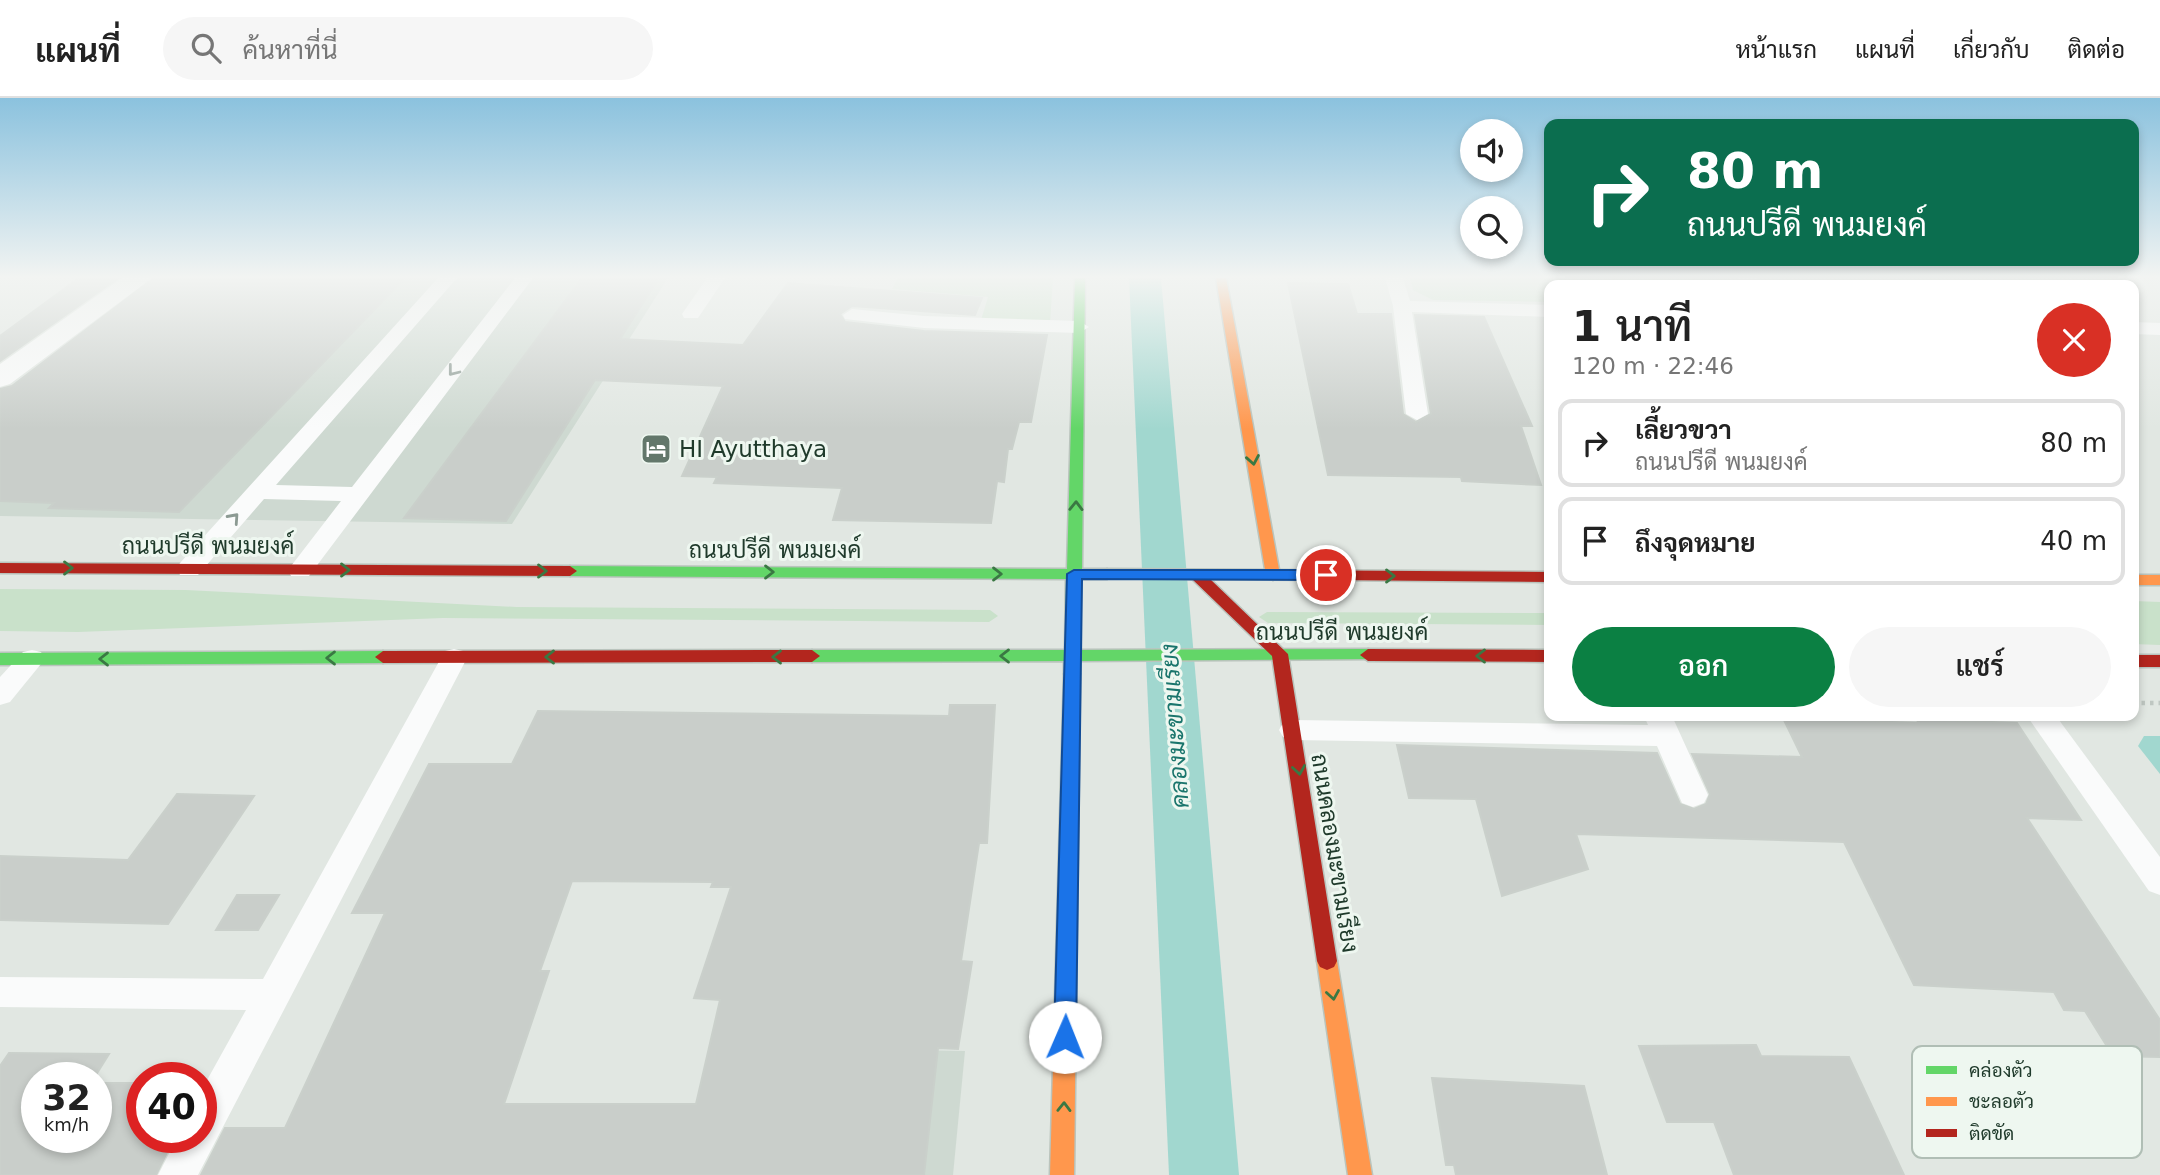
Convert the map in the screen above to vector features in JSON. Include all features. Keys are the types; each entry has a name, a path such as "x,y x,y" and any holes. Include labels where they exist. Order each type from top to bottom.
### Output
{"main road":[{"path":"1062,1175 1079,328"},
{"path":"1230,328 1273,575"},
{"name":"ถนนปรีดี พนมยงค์","path":"0,568 1544,577"},
{"path":"1195,575 1280,654"},
{"path":"2139,580 2160,580"},
{"name":"ถนนปรีดี พนมยงค์","path":"0,659 1234,654 1544,656"},
{"name":"ถนนคลองมะขามเรียง","path":"1280,654 1360,1175"},
{"path":"2139,661 2160,661"}],"street":[{"path":"0,378 69,328"}],"lane":[{"path":"189,569 403,328"},
{"path":"300,570 486,328"},
{"path":"1405,328 1418,414"},
{"path":"2140,328 2160,329"},
{"path":"257,492 359,494"},
{"path":"217,1100 454,658"},
{"path":"0,695 32,659"},
{"path":"2045,721 2160,882"},
{"path":"1293,730 1662,726 1693,795"},
{"path":"0,992 274,995"},
{"path":"177,1175 189,1153"}],"path":[{"path":"2139,703 2160,704"}],"shaded area":[{"path":"276,328 636,328 512,524 0,516 0,441 148,446"},
{"path":"796,1048 965,1051 953,1175 770,1175"}],"green space":[{"path":"0,589 186,590 517,607 990,610 998,616 989,622 443,618 78,632 0,631"},
{"path":"2139,601 2160,602 2160,645 2139,644"},
{"path":"1267,612 1544,613 1544,625 1268,623 1259,617"}],"water":[{"path":"2144,736 2160,736 2160,774 2138,746"}],"building":[{"path":"11,328 47,328 0,361 0,336"},
{"path":"88,328 356,328 179,512 49,508 54,503 0,501 0,389 12,386"},
{"path":"545,328 627,328 620,339 743,345 755,328 900,328 1047,335 1031,422 1019,422 1012,449 1008,449 1004,482 997,481 991,523 833,520 842,488 714,483 717,477 682,476 723,386 595,380 506,521 404,518"},
{"path":"1297,328 1393,328 1403,414 1416,422 1431,414 1417,328 1489,328 1532,426 1521,426 1541,485 1462,481 1461,477 1328,475"},
{"path":"950,705 995,705 987,843 979,843 961,961 972,962 958,1049 938,1048 924,1175 201,1175 212,1153 217,1153 217,1144 225,1128 285,1128 385,913 352,913 429,764 512,764 538,711 949,716","holes":["572,881 713,882 711,887 731,887 694,998 720,1000 696,1104 504,1104 549,971 540,971"]},
{"path":"1784,721 2017,723 2081,820 2027,818 2160,1020 2160,1057 2142,1057 2142,1046 2107,1046 2085,1011 2064,1010 2054,992 1914,985 1844,842 1576,834 1588,869 1502,896 1476,799 1409,798 1397,745 1657,753 1680,804 1694,809 1706,804 1710,794 1692,754 1802,757"},
{"path":"177,794 254,796 168,924 0,920 0,856 128,860"},
{"path":"237,895 279,895 258,930 216,930"},
{"path":"1756,1045 1761,1056 1849,1057 1904,1175 1734,1175 1714,1122 1667,1122 1639,1046"},
{"path":"9,1053 109,1054 104,1062 21,1062 21,1153 112,1153 112,1083 126,1083 126,1153 167,1153 156,1175 0,1175 0,1066"},
{"path":"1432,1078 1584,1086 1607,1175 1456,1175 1454,1165 1446,1165"}],"waterway":[{"name":"คลองมะขามเรียง","path":"1148,328 1204,1175"}],"traffic: fast":[{"path":"1072,674 1079,328"},
{"path":"570,571 1107,574"},
{"path":"812,656 1368,655"},
{"path":"0,659 383,657"}],"traffic: slow":[{"path":"1230,328 1273,575"},
{"path":"2139,580 2160,580"},
{"path":"1062,1175 1072,674"},
{"path":"1327,961 1360,1175"}],"traffic: jam":[{"path":"0,568 570,571"},
{"path":"1107,574 1544,577"},
{"path":"1195,574 1280,654 1327,961"},
{"path":"1368,655 1544,656"},
{"path":"383,657 812,656"},
{"path":"2139,661 2160,661"}],"place":[{"name":"HI Ayutthaya","path":"656,449"}],"route":[{"path":"1065,1037 1074,574 1326,575"}]}
